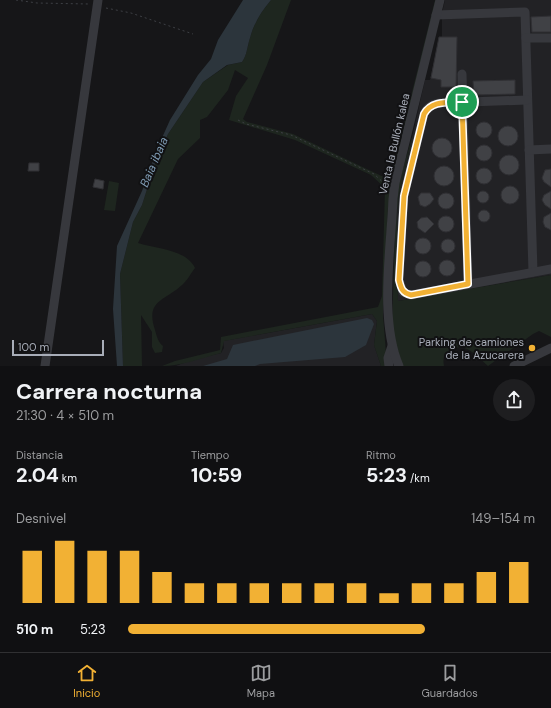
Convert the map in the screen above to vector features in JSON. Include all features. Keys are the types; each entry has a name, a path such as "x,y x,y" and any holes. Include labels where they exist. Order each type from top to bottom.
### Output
{"street":[{"name":"Venta la Bullón kalea","path":"399,366 392,346 389,331 388,308 394,189 440,0"},
{"path":"45,366 98,3"},
{"path":"436,15 525,12 533,272"},
{"path":"526,38 551,38"},
{"path":"462,74 468,284"},
{"path":"527,100 435,104 430,106 424,114 404,196 399,280 403,292 411,295 551,269"},
{"path":"529,150 551,149"},
{"path":"389,366 388,358 392,346"},
{"path":"514,366 551,348"}],"path":[{"path":"16,0 37,3 98,3 193,34"},
{"path":"238,120 246,124 291,136 374,174 388,188 394,189"}],"shaded area":[{"path":"271,0 291,0 267,65 243,119 247,122 293,134 390,180 435,0 437,0 388,208 383,315 387,366 381,366 374,345 377,321 372,314 224,341 221,353 184,363 162,366 175,361 220,350 221,337 378,307 382,296 385,188 371,175 295,140 229,120 236,96 248,78 235,70 228,90 207,117 200,120 200,138 178,159 138,243 178,253 191,262 195,268 184,283 158,302 155,307 153,320 158,339 163,346 162,352 155,353 152,347 152,332 141,315 142,366 123,366 120,274 133,222 142,205 156,161 168,134 203,82 228,65 242,62 256,23 261,13"},
{"path":"445,0 551,0 551,275 398,301 397,214 399,195 425,80 430,80 439,37 442,37 442,13"},
{"path":"414,130 399,195 397,214 398,301 551,275 551,337 539,331 488,366 474,353 459,347 454,348 445,355 444,366 402,366 392,330 395,227 398,186"},
{"path":"109,181 119,183 115,211 104,210"},
{"path":"372,314 377,321 374,345 381,366 176,366 188,361 221,353 224,348 223,341"}],"water":[{"name":"Baia ibaia","path":"243,0 271,0 261,13 256,23 242,62 227,65 203,82 168,134 156,161 142,205 133,222 120,274 123,366 117,366 113,309 117,246 142,191 157,149 170,120 198,75 211,59 218,40"},
{"path":"367,318 372,320 374,324 366,345 345,357 260,364 255,366 203,366 227,359 233,345"}],"building":[{"path":"551,16 551,32 532,32 531,17"},
{"path":"439,37 457,37 456,87 441,87 441,80 431,78"},
{"path":"515,80 515,94 474,95 473,81"},
{"path":"484,122 491,127 492,130 487,137 484,138 477,133 476,130 481,123"},
{"path":"508,126 515,129 518,136 515,143 508,146 501,143 498,136 501,129"},
{"path":"442,138 449,141 452,148 449,155 442,158 435,155 432,148 435,141"},
{"path":"484,145 491,150 492,153 487,160 484,161 477,156 476,153 481,146"},
{"path":"509,155 516,158 519,165 516,172 509,175 502,172 499,165 502,158"},
{"path":"29,163 39,163 39,171 28,171"},
{"path":"444,166 451,169 454,176 451,183 444,186 437,183 434,176 437,169"},
{"path":"484,168 491,173 492,176 487,183 484,184 477,179 476,176 481,169"},
{"path":"551,169 551,187 544,182 542,178 545,170"},
{"path":"95,179 104,181 103,189 93,187"},
{"path":"506,186 514,186 519,191 517,202 514,204 506,204 501,199 501,191"},
{"path":"483,191 487,193 489,197 487,201 483,203 479,201 477,197 479,193"},
{"path":"551,191 551,209 545,205 542,200 544,195"},
{"path":"421,193 430,193 434,199 425,207 420,205 418,197"},
{"path":"446,193 453,198 454,201 449,208 446,209 439,204 438,201 443,194"},
{"path":"484,210 488,212 490,216 488,220 484,222 480,220 478,216 480,212"},
{"path":"551,213 551,230 545,227 543,222 544,217"},
{"path":"446,216 453,221 454,224 449,231 446,232 439,227 438,224 443,217"},
{"path":"427,217 434,224 425,233 418,228 417,222 421,218"},
{"path":"423,238 430,243 431,246 426,253 423,254 416,249 415,246 420,239"},
{"path":"445,239 451,239 455,243 455,249 451,253 445,253 441,249 441,243"},
{"path":"447,260 454,265 455,268 450,275 447,276 440,271 439,268 444,261"},
{"path":"423,261 430,266 431,269 426,276 423,277 416,272 415,269 420,262"}],"place":[{"name":"Parking de camiones de la Azucarera","path":"532,348"}],"route":[{"path":"462,102 468,284 411,295 407,294 401,289 399,280 404,196 424,114 430,106 435,104 462,102"}]}
